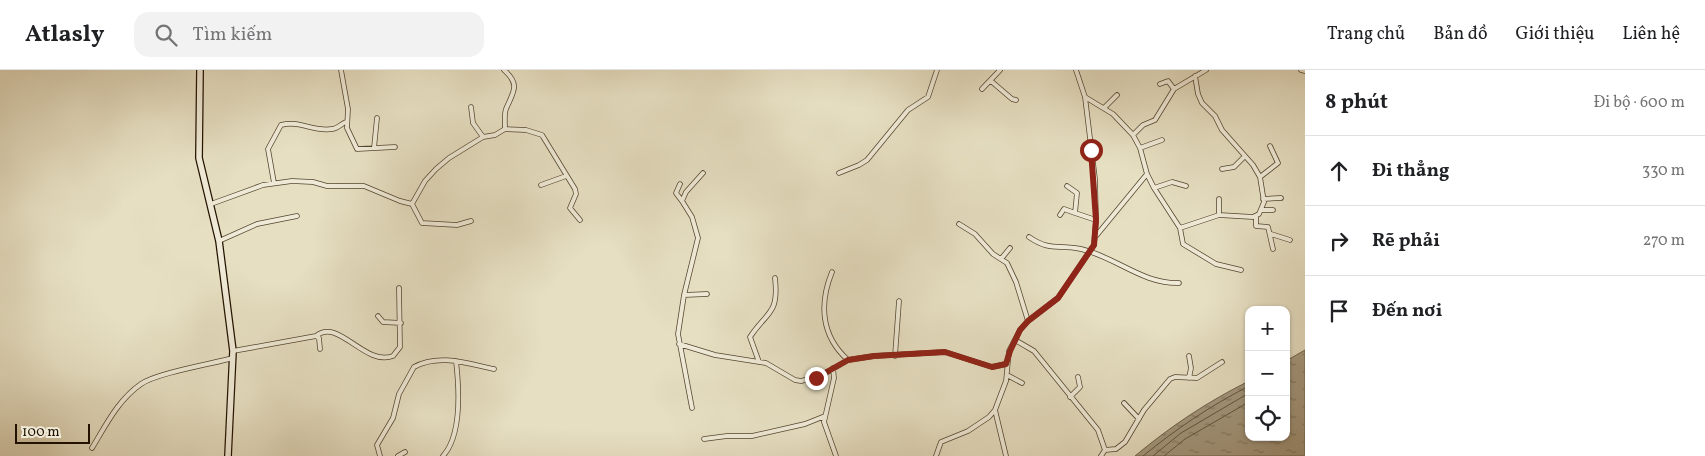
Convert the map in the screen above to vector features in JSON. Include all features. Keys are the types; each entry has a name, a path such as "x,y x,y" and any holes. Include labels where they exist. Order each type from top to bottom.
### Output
{"main road":[{"path":"200,70 199,158 219,241 233,351 228,456"}],"street":[{"path":"341,70 348,109 346,122 357,149 395,147"},
{"path":"504,70 510,75 514,89 514,95 505,112 505,129"},
{"path":"839,173 860,166 908,110 928,97 938,70"},
{"path":"982,89 992,82 1000,70"},
{"path":"936,456 941,442 968,431 989,417 995,410 1007,374 1006,364 1015,340 1028,321 1058,298 1091,252 1096,236 1095,179 1085,97 1076,70"},
{"path":"1133,135 1143,125 1155,120 1174,89 1206,70"},
{"path":"1301,70 1305,71"},
{"path":"1195,76 1198,94 1202,103 1215,116 1222,130 1231,138 1260,178 1263,199 1261,210 1256,216 1256,226 1268,227 1273,249"},
{"path":"1160,84 1168,81 1174,89"},
{"path":"992,82 1012,99 1016,100"},
{"path":"1104,108 1117,95"},
{"path":"1085,97 1121,121 1133,135 1140,148 1147,174 1180,228 1182,241 1186,246 1216,264 1241,270"},
{"path":"472,107 473,123 483,137"},
{"path":"374,148 377,118"},
{"path":"274,182 268,149 281,125 298,122 312,128 332,129 346,122"},
{"path":"412,204 425,181 449,158 483,137 495,135 505,129 526,130 542,135 576,192 570,208 580,220"},
{"path":"1140,148 1162,140"},
{"path":"1260,178 1278,163 1270,146"},
{"path":"1222,169 1234,167 1245,156"},
{"path":"682,201 686,192 703,173"},
{"path":"1096,236 1147,174"},
{"path":"541,185 566,176"},
{"path":"211,204 274,182 303,181 327,186 364,186 400,202 412,204"},
{"path":"1154,188 1172,182 1186,186"},
{"path":"680,184 676,193 678,199 682,201 692,217 698,238 684,295 679,344 692,408"},
{"path":"1067,186 1077,193 1076,213"},
{"path":"1263,199 1281,198"},
{"path":"1219,199 1220,215"},
{"path":"412,204 422,223 457,224 471,221"},
{"path":"1060,215 1064,209 1096,220"},
{"path":"1261,210 1273,210"},
{"path":"1180,228 1220,215 1240,218 1256,216"},
{"path":"219,241 257,224 297,216"},
{"path":"959,224 975,234 989,250 1011,269 1028,321"},
{"path":"1271,234 1290,240"},
{"path":"1029,237 1052,248 1072,248 1091,252 1127,267 1149,280 1179,283"},
{"path":"1001,259 1010,248"},
{"path":"832,272 823,302 824,320 834,344 848,360"},
{"path":"759,362 750,337 773,310 776,292 775,278"},
{"path":"233,351 333,332 363,351 380,358 390,358 400,347 399,288"},
{"path":"684,295 707,294"},
{"path":"895,356 899,301"},
{"path":"378,316 383,322 401,322"},
{"path":"316,336 320,349"},
{"path":"1015,340 1034,351 1098,430 1105,450"},
{"path":"679,344 715,355 759,362 801,381 821,376 848,360 874,356 945,352 992,367 1006,364"},
{"path":"1189,356 1191,368 1189,378"},
{"path":"92,448 118,406 140,385 153,379 233,358"},
{"path":"380,456 376,446 393,418 400,394 410,371 418,364 434,361 456,361 494,369"},
{"path":"443,456 449,448 458,411 460,396 456,361"},
{"path":"1101,456 1105,450 1119,447 1125,442 1139,419 1170,379 1202,376 1222,362"},
{"path":"833,368 830,400 824,422 836,456"},
{"path":"1007,374 1022,382"},
{"path":"1070,397 1080,387 1078,377"},
{"path":"1124,403 1139,419"},
{"path":"995,410 1006,456"},
{"path":"704,439 733,436 747,437 805,424 825,416"},
{"path":"398,456 405,452"}],"water":[{"path":"1305,350 1305,456 1135,456 1190,415 1245,383 1245,441 1290,441 1290,359"}],"route":[{"path":"816,378 848,360 874,356 907,356 945,352 997,368 1006,364 1020,330 1028,321 1053,304 1091,252 1094,245 1096,236 1095,179 1091,150"}]}
